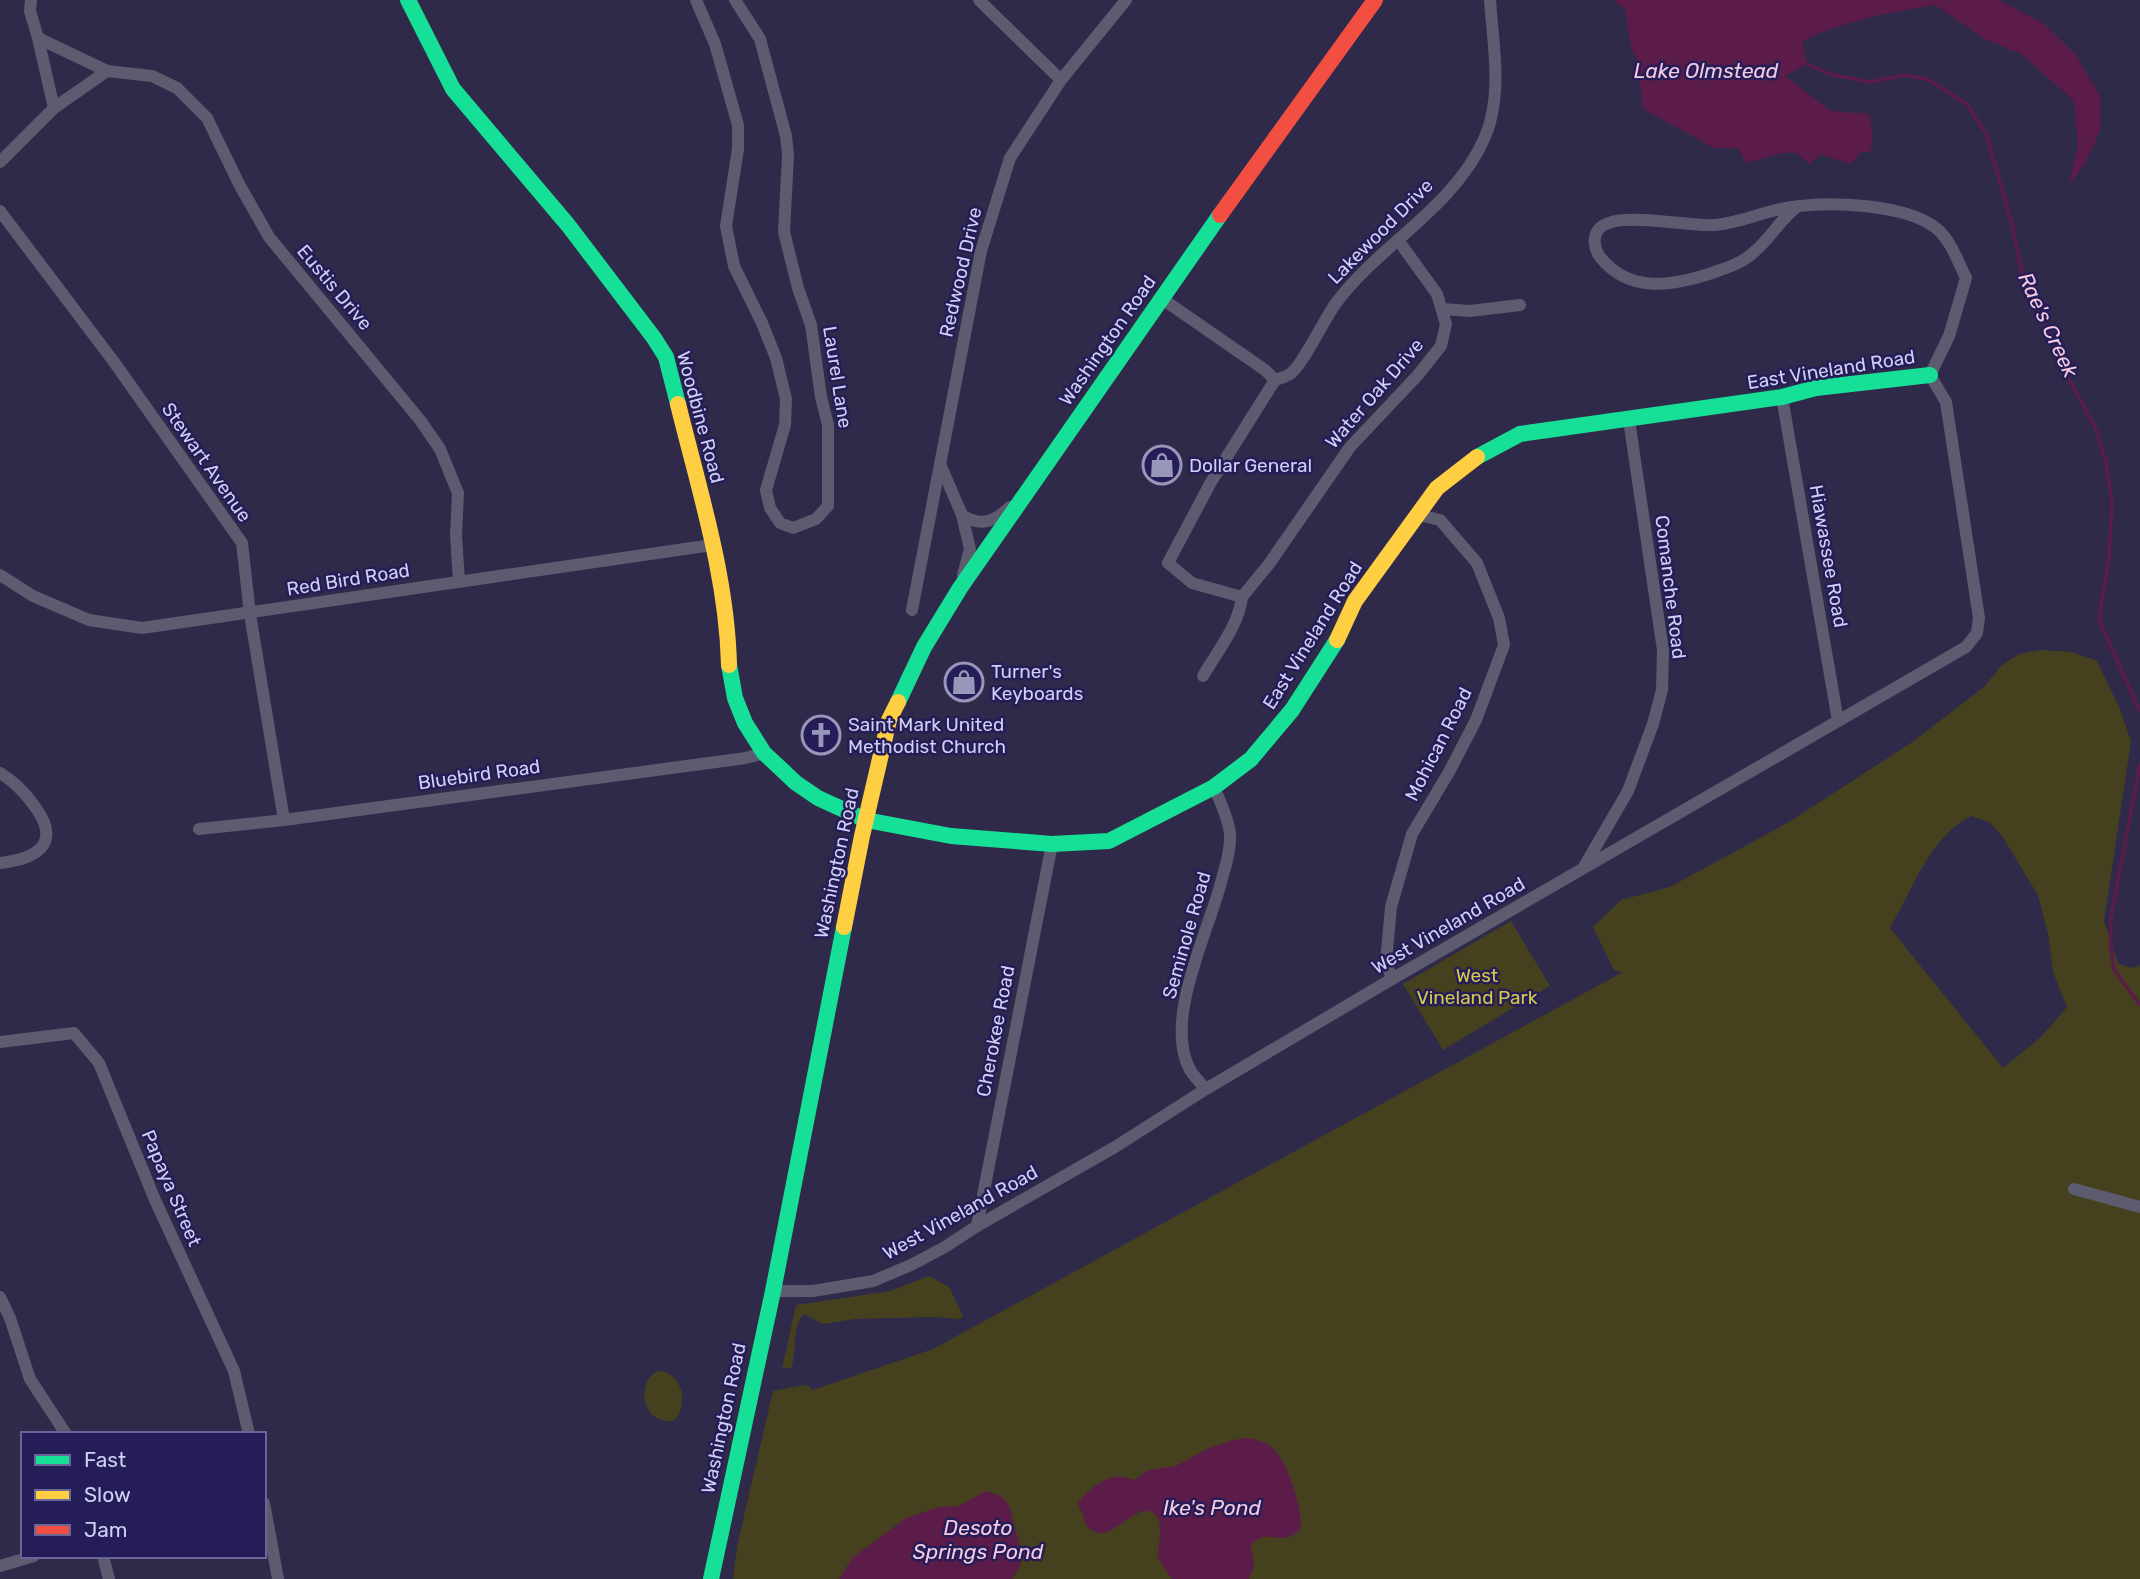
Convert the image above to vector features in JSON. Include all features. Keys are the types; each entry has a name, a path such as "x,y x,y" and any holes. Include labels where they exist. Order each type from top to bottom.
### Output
{"street":[{"path":"31,0 30,11 54,108"},
{"name":"Woodbine Road","path":"408,0 453,89 568,225 666,357 724,596 729,666 735,698 745,723 764,753 796,783 818,799 866,820"},
{"name":"Laurel Lane","path":"696,0 715,44 738,125 738,149 726,226 734,266 776,358 786,399 785,425 766,490 770,508 780,523 793,528 816,519 828,506 828,425 821,397 811,325 798,289 784,232 788,155 786,136 760,39 735,0"},
{"path":"979,0 1062,80"},
{"name":"Redwood Drive","path":"912,610 981,251 1010,158 1062,80 1126,0"},
{"name":"Washington Road","path":"711,1579 773,1291 866,820 889,720 924,647 960,588 1161,298 1375,0"},
{"name":"Lakewood Drive","path":"1275,380 1292,373 1336,303 1366,269 1433,209 1466,169 1485,137 1496,99 1490,0"},
{"name":"Eustis Drive","path":"38,38 107,71 152,76 177,88 207,118 239,184 269,237 420,420 440,449 458,493 456,535 459,582"},
{"path":"0,162 54,108 107,71"},
{"path":"1798,206 1755,252 1745,259 1690,280 1666,285 1645,283 1611,270 1597,253 1595,240 1598,229 1609,221 1714,225 1798,206 1865,205 1907,214 1937,229 1952,248 1966,278 1949,336 1930,375"},
{"name":"Stewart Avenue","path":"0,211 114,362 242,543 250,614 284,820"},
{"path":"1398,240 1437,294 1443,309 1470,311 1520,304"},
{"path":"1161,298 1265,370 1275,380 1211,482 1168,563 1192,583 1242,597"},
{"name":"Water Oak Drive","path":"1203,676 1237,616 1242,597 1269,564 1350,447 1417,376 1441,346 1446,324 1443,309"},
{"name":"East Vineland Road","path":"866,820 951,836 1052,844 1109,841 1214,787 1251,759 1292,710 1340,636 1354,601 1437,488 1492,447 1520,434 1783,397 1816,388 1930,375 1947,402 1957,463"},
{"name":"Hiawassee Road","path":"1783,397 1838,721"},
{"name":"Comanche Road","path":"1583,868 1628,791 1653,724 1662,690 1663,650 1629,420"},
{"name":"West Vineland Road","path":"773,1291 813,1291 873,1281 945,1247 1392,979 1966,647 1978,633 1979,618 1957,463"},
{"path":"941,466 962,515 970,549 960,588"},
{"path":"962,515 974,523 989,521 1004,512 1030,489"},
{"name":"Mohican Road","path":"1392,979 1386,961 1391,907 1412,834 1450,772 1476,720 1504,645 1499,618 1477,563 1440,520 1419,515"},
{"name":"Red Bird Road","path":"0,575 33,596 89,620 142,628 712,545"},
{"name":"Bluebird Road","path":"198,829 284,820 746,758 764,753"},
{"path":"0,773 28,796 43,818 47,832 45,844 35,855 0,863"},
{"name":"Seminole Road","path":"1206,1089 1191,1071 1181,1027 1186,992 1218,899 1228,856 1230,832 1214,787"},
{"name":"Cherokee Road","path":"976,1226 1052,844"},
{"name":"Papaya Street","path":"0,1042 75,1033 99,1063 155,1200 234,1370 249,1432"},
{"path":"2074,1189 2140,1207"},
{"path":"0,1297 10,1318 30,1380 65,1432"},
{"path":"266,1514 278,1579"},
{"path":"0,1566 27,1558"},
{"path":"104,1558 109,1579"}],"green space":[{"path":"2041,650 2072,652 2097,661 2119,707 2131,741 2104,921 2118,964 2133,968 2140,965 2140,1579 733,1579 738,1542 773,1391 804,1385 811,1387 810,1391 933,1349 1623,972 1614,970 1593,927 1621,900 1670,887 1789,822 1911,743 1984,687 2001,666 2019,654","holes":["1971,816 1989,822 2002,836 2038,895 2049,938 2053,972 2067,1007 2041,1037 2003,1068 1890,928 1923,866 1944,837"]},
{"name":"West Vineland Park","path":"1511,921 1550,986 1443,1050 1403,984"},
{"path":"929,1276 949,1287 963,1316 960,1319 855,1319 823,1324 804,1314 797,1326 791,1368 782,1369 796,1305 891,1291"},
{"path":"658,1371 673,1377 681,1391 681,1407 673,1421 663,1421 655,1417 645,1402 646,1385 650,1377"}],"water":[{"name":"Lake Olmstead","path":"1614,0 1999,0 2044,24 2075,54 2100,96 2100,131 2085,164 2069,185 2078,146 2074,101 2021,54 1985,39 1935,5 1867,18 1802,41 1807,64 1785,76 1831,111 1869,114 1871,151 1860,153 1850,164 1821,154 1810,164 1796,153 1782,153 1746,163 1738,148 1714,148 1643,109 1637,59 1631,47 1625,9"},
{"name":"Ike's Pond","path":"1247,1438 1269,1445 1282,1460 1296,1496 1301,1519 1301,1528 1295,1534 1282,1538 1263,1537 1251,1546 1254,1566 1249,1579 1172,1579 1157,1556 1160,1532 1157,1517 1152,1512 1136,1514 1107,1532 1100,1533 1087,1527 1078,1503 1104,1481 1117,1477 1135,1480 1148,1470 1176,1466 1207,1449"},
{"name":"Desoto Springs Pond","path":"986,1491 1001,1496 1009,1505 1022,1554 1020,1567 1012,1579 839,1579 852,1558 906,1518 939,1507 959,1506"}],"waterway":[{"name":"Rae's Creek","path":"1807,64 1829,74 1869,82 1906,75 1929,80 1967,104 1986,134 2012,225 2023,277 2068,377 2095,427 2106,461 2112,503 2109,557 2099,620 2140,711"},
{"name":"Rae's Creek","path":"2140,764 2111,917 2114,970 2140,1005"}],"traffic: fast":[{"path":"408,0 453,89 568,225 654,338 666,357 678,404"},
{"path":"898,702 924,647 960,588 1220,215"},
{"path":"1477,457 1520,434 1782,397 1816,388 1930,375"},
{"path":"729,665 735,698 745,723 764,753 796,783 818,798 866,820 951,836 1052,844 1109,841 1214,787 1251,759 1292,710 1337,640"},
{"path":"711,1579 773,1291 844,927"}],"traffic: slow":[{"path":"678,404 718,566 729,665"},
{"path":"1337,640 1355,601 1437,488 1477,457"},
{"path":"844,927 889,720 898,702"}],"traffic: jam":[{"path":"1220,215 1375,0"}],"place":[{"name":"Dollar General","path":"1162,465"},
{"name":"Turner's Keyboards","path":"964,682"},
{"name":"Saint Mark United Methodist Church","path":"821,735"}]}
